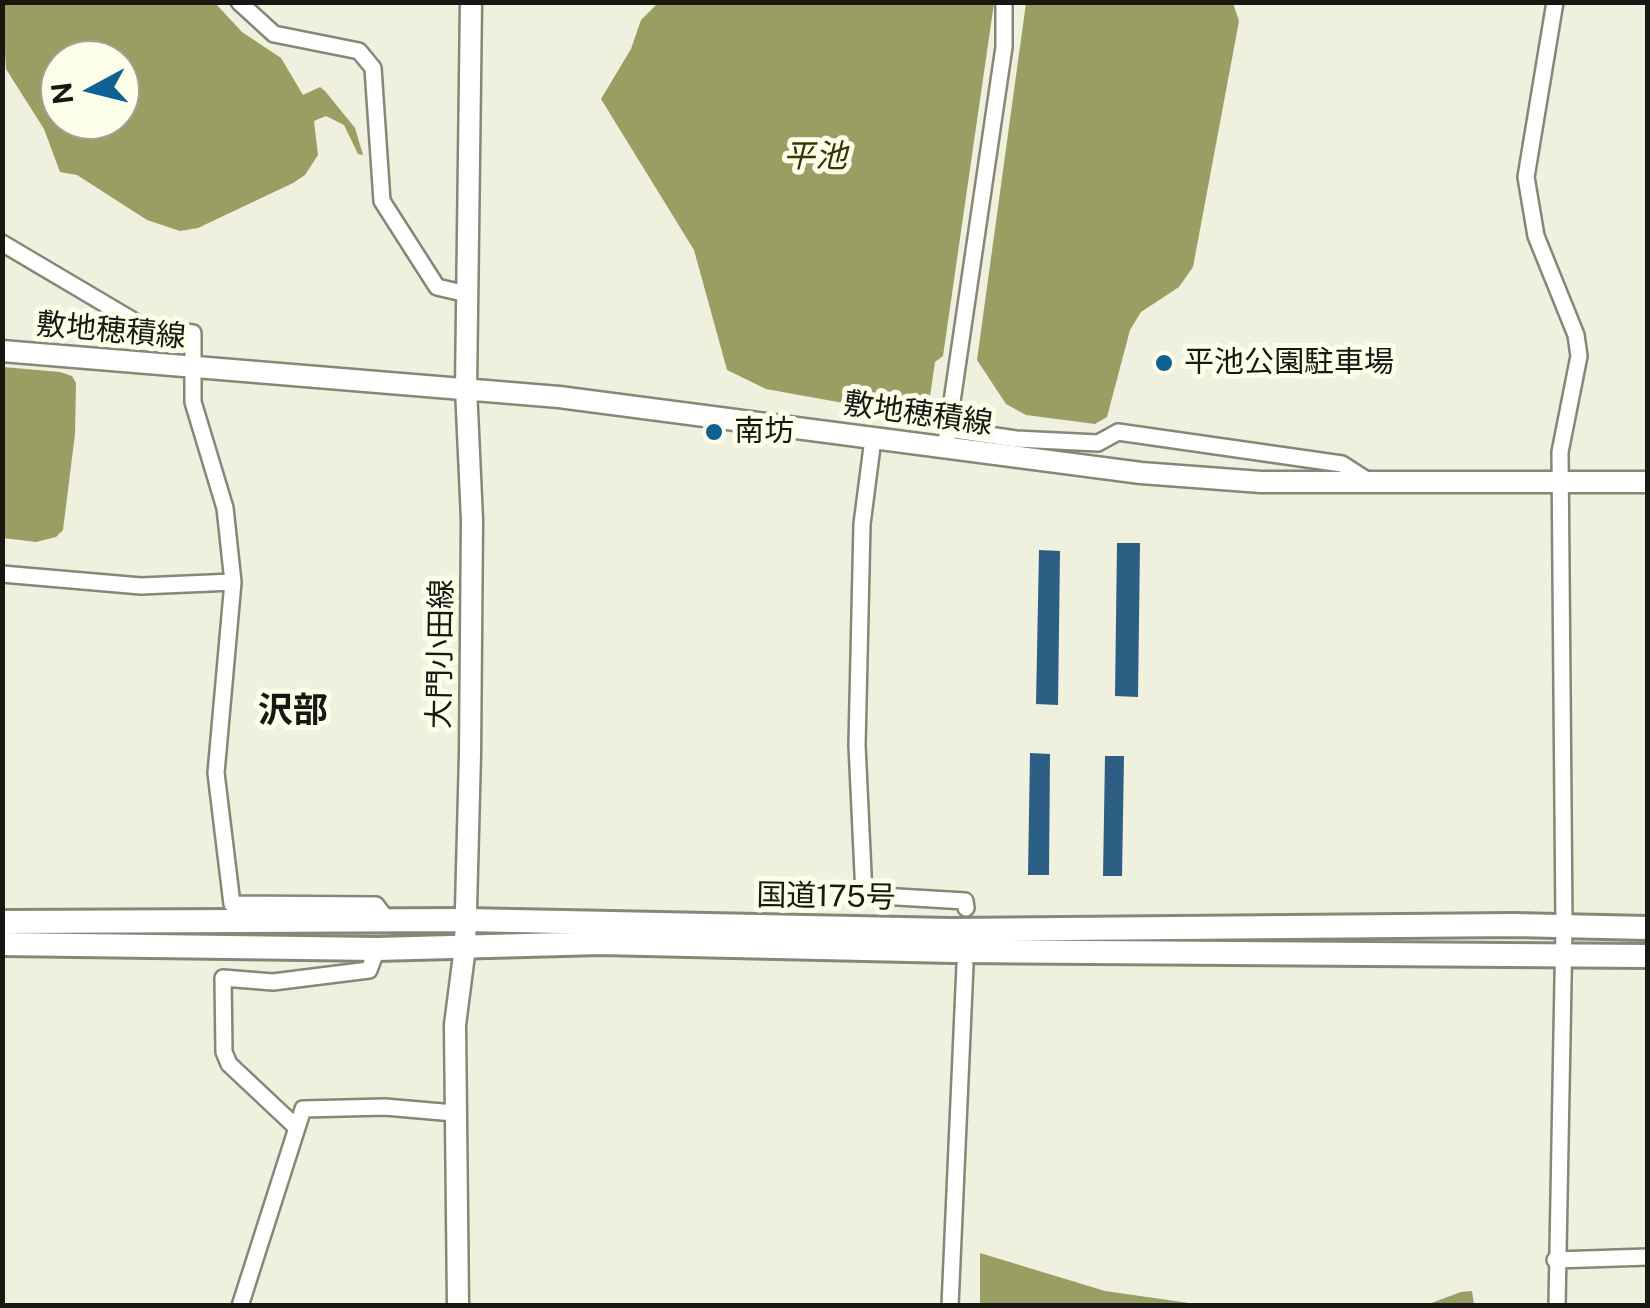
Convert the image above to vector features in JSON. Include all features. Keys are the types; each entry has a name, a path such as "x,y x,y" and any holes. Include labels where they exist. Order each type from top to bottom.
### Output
{"highway":[{"name":"国道175号","path":"2,922 466,920 951,930 1648,928"},
{"name":"国道175号","path":"2,944 377,949 600,943 952,952 1648,956"}],"main road":[{"name":"大門小田線","path":"458,1306 455,1024 466,920 472,539 466,388 471,2"},
{"name":"敷地穂積線","path":"2,350 466,388 873,439 946,439 1158,474 1260,482 1648,482"}],"street":[{"path":"240,2 274,34 358,51 373,68 382,201 437,287 467,294"},
{"path":"1004,2 1004,47 946,439 1098,442 1118,432 1342,464 1370,482"},
{"path":"1555,2 1526,178 1536,236 1576,335 1579,356 1560,452 1564,926 1557,1306"},
{"path":"2,243 144,327 193,333 193,402 224,508 233,582 216,773 232,904 376,905 390,922"},
{"path":"873,439 862,524 858,744 864,895 966,901 966,908"},
{"path":"2,574 141,586 233,582"},
{"path":"296,1126 229,1064 224,1052 223,978 273,982 370,970 377,949"},
{"path":"950,1306 965,965"},
{"path":"240,1306 303,1109 385,1107 454,1113"},
{"path":"1555,1260 1648,1257"}],"water":[{"name":"平池","path":"659,2 994,3 943,356 935,362 928,410 919,418 891,407 882,410 766,389 727,370 694,250 601,99 631,49 641,20"},
{"path":"2,3 215,3 242,32 281,58 303,95 320,87 325,91 355,128 363,155 358,154 344,125 326,116 314,121 318,155 305,175 198,228 180,231 147,220 77,175 60,172 48,140 140,140 140,40 40,40 40,123 6,69"},
{"path":"1026,3 1233,3 1239,21 1193,267 1179,287 1141,312 1130,330 1107,417 1095,424 1026,415 1006,404 977,360"},
{"path":"3,367 60,372 72,376 76,383 75,434 63,530 56,537 36,542 3,538"},
{"path":"980,1253 1105,1291 1203,1305 980,1305"},
{"path":"1472,1291 1474,1305 1426,1305 1461,1292"}],"building":[{"path":"1117,543 1140,543 1138,697 1115,696"},
{"path":"1039,550 1060,551 1058,705 1036,704"},
{"path":"1030,753 1050,754 1049,875 1028,875"},
{"path":"1105,756 1124,756 1122,876 1103,876"}],"place":[{"name":"平池公園駐車場","path":"1164,363"},
{"name":"南坊","path":"714,432"}],"district":[{"name":"沢部","path":"293,711"}]}
